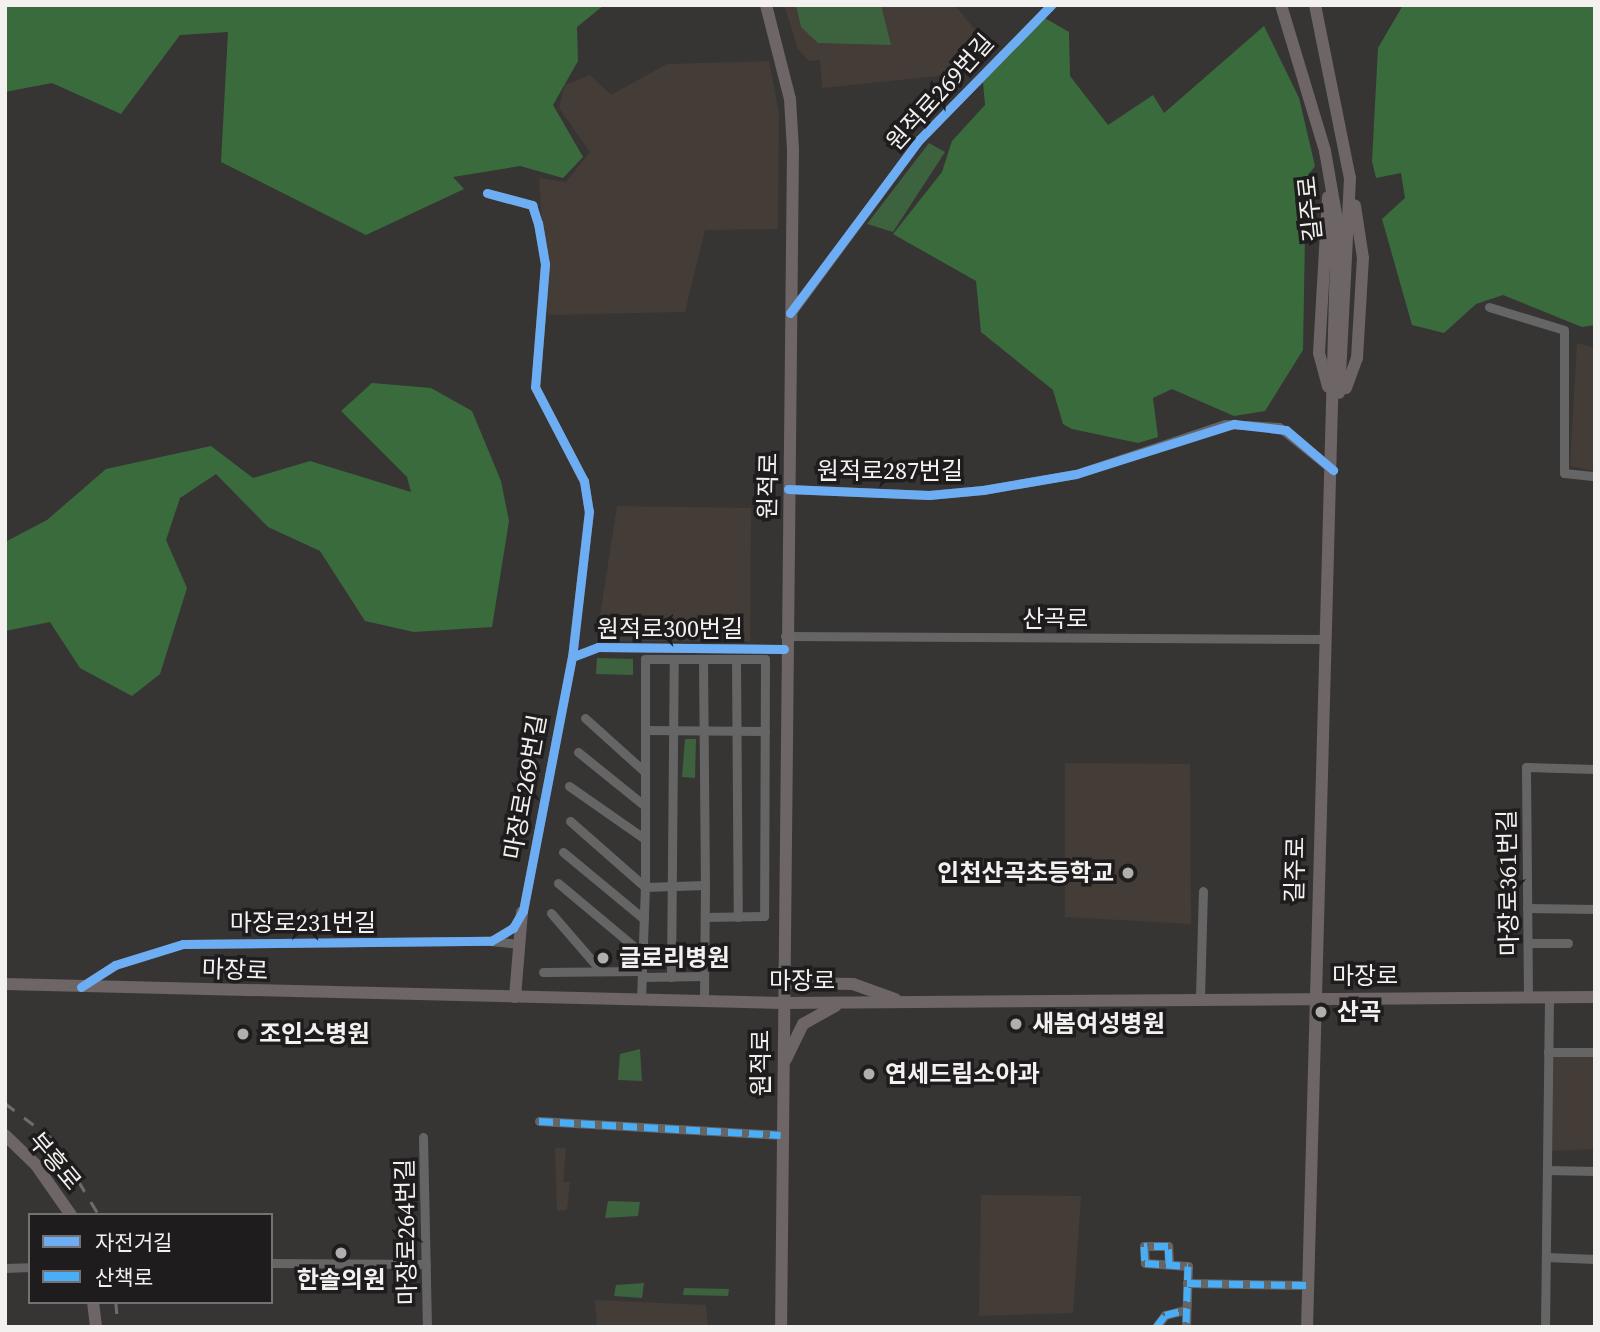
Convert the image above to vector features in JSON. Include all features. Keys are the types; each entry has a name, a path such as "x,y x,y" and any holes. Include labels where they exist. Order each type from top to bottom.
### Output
{"main road":[{"name":"원적로","path":"766,5 790,99 781,1327"},
{"name":"길주로","path":"1281,5 1329,175 1319,353 1336,414"},
{"name":"길주로","path":"1307,1327 1314,997 1333,470 1336,414 1357,358 1363,258 1350,178 1315,5"},
{"path":"515,997 522,912"},
{"path":"782,971 789,983 853,984 898,1000"},
{"name":"마장로","path":"5,984 782,1003 898,1000 1595,997"},
{"path":"783,1066 803,1024 846,1002"},
{"name":"부흥로","path":"5,1135 36,1165 70,1213"},
{"path":"93,1304 96,1327"}],"street":[{"name":"원적로269번길","path":"790,313 919,140 1051,5"},
{"path":"487,193 532,205 538,223 545,264 535,387 584,481 589,511 572,657"},
{"path":"1489,307 1564,330 1564,473 1595,476"},
{"name":"원적로287번길","path":"788,489 929,495 1076,474 1234,424 1286,430 1333,470"},
{"name":"산곡로","path":"785,643 1325,639"},
{"name":"원적로300번길","path":"566,669 572,657 598,647 785,643"},
{"path":"641,1000 645,887 645,659 765,659 764,916 705,917"},
{"path":"671,977 674,659"},
{"path":"703,659 704,1001"},
{"path":"736,659 738,917"},
{"name":"마장로269번길","path":"522,912 566,669"},
{"path":"586,718 645,772"},
{"path":"645,730 765,731"},
{"path":"578,752 645,806"},
{"name":"마장로361번길","path":"1528,998 1526,767 1595,769"},
{"path":"569,786 645,839"},
{"path":"570,821 645,887 705,885"},
{"path":"563,852 644,919"},
{"path":"558,883 643,954"},
{"path":"1200,998 1203,891"},
{"path":"1527,908 1595,909"},
{"path":"491,941 513,929 522,912"},
{"path":"551,913 601,971"},
{"name":"마장로231번길","path":"81,987 115,965 183,944 491,941 518,944"},
{"path":"1528,943 1568,943"},
{"path":"543,972 601,971 671,977 704,976"},
{"path":"1545,1327 1549,998"},
{"path":"1548,1052 1595,1052"},
{"path":"539,1121 781,1135"},
{"name":"마장로264번길","path":"423,1137 427,1327"},
{"path":"1547,1171 1595,1171"},
{"path":"1546,1257 1595,1259"},
{"path":"273,1263 426,1264"},
{"path":"1169,1263 1188,1266 1186,1327"},
{"path":"5,1268 28,1267"},
{"path":"1188,1283 1307,1285"},
{"path":"1156,1327 1165,1315 1185,1310"}],"shaded area":[{"path":"784,5 955,5 974,29 967,73 822,88 820,60 809,61 798,49"},
{"path":"769,61 779,113 778,229 705,230 685,312 548,315 539,178 566,182 590,152 559,108 565,85 590,75 611,95 667,64"},
{"path":"1577,343 1595,348 1595,471 1570,466"},
{"path":"617,506 751,508 750,641 596,641"},
{"name":"인천산곡초등학교","path":"1065,763 1190,764 1191,924 1065,917"},
{"path":"1552,1056 1595,1057 1595,1149 1551,1151"},
{"path":"555,1148 566,1148 563,1182 570,1182 567,1210 557,1211"},
{"path":"981,1195 1081,1196 1073,1313 979,1316"},
{"path":"595,1300 706,1305 708,1327 597,1327"}],"green space":[{"path":"5,5 604,5 577,27 578,61 553,105 583,157 563,178 520,166 453,177 464,189 366,235 221,162 228,32 180,35 121,114 52,83 5,92"},
{"path":"796,5 881,5 891,45 818,43 801,27"},
{"path":"1403,5 1595,5 1595,325 1582,327 1503,295 1476,304 1444,333 1412,325 1382,219 1405,198 1401,173 1376,178 1372,161 1378,48"},
{"path":"1043,17 1069,32 1070,76 1108,125 1153,95 1164,113 1264,26 1299,98 1315,166 1306,178 1303,350 1265,411 1234,416 1172,389 1153,398 1158,437 1138,443 1072,429 1063,424 1053,390 981,332 976,281 893,234 942,172 952,141 985,105 983,82"},
{"path":"929,143 945,152 893,232 867,224"},
{"path":"372,383 431,388 472,411 501,481 509,521 492,627 414,632 365,621 320,551 268,527 216,474 180,498 166,540 187,588 160,674 132,696 80,668 50,622 5,631 5,542 47,520 106,469 211,446 253,478 310,461 411,492 407,477 341,411"},
{"path":"597,658 633,659 633,675 596,674"},
{"path":"685,739 696,739 695,778 682,777"},
{"path":"640,1049 642,1081 618,1080 620,1054"},
{"path":"608,1201 640,1202 638,1216 605,1218"},
{"path":"644,1283 642,1298 614,1296 616,1285"},
{"path":"684,1288 729,1289 728,1296 683,1295"}],"railway":[{"path":"5,1103 54,1140 98,1213"},
{"path":"116,1304 118,1327"}],"marked path":[{"path":"539,1121 781,1135"},
{"path":"1169,1263 1168,1246 1144,1246 1145,1263 1188,1266 1186,1327"},
{"path":"1187,1283 1307,1285"},
{"path":"1156,1327 1165,1315 1185,1310"}],"cycle path":[{"path":"790,313 919,140 1051,5"},
{"path":"487,193 532,205 538,223 545,264 535,387 584,481 589,511 572,657"},
{"path":"788,489 929,495 983,490 1076,474 1234,424 1286,430 1333,470"},
{"path":"81,987 115,965 183,944 491,941 513,928 523,911 572,657 598,647 784,649"}],"place":[{"name":"인천산곡초등학교","path":"1128,873"},
{"name":"글로리병원","path":"603,958"},
{"name":"산곡","path":"1321,1012"},
{"name":"새봄여성병원","path":"1016,1024"},
{"name":"조인스병원","path":"243,1034"},
{"name":"연세드림소아과","path":"869,1074"},
{"name":"한솔의원","path":"341,1253"}]}
